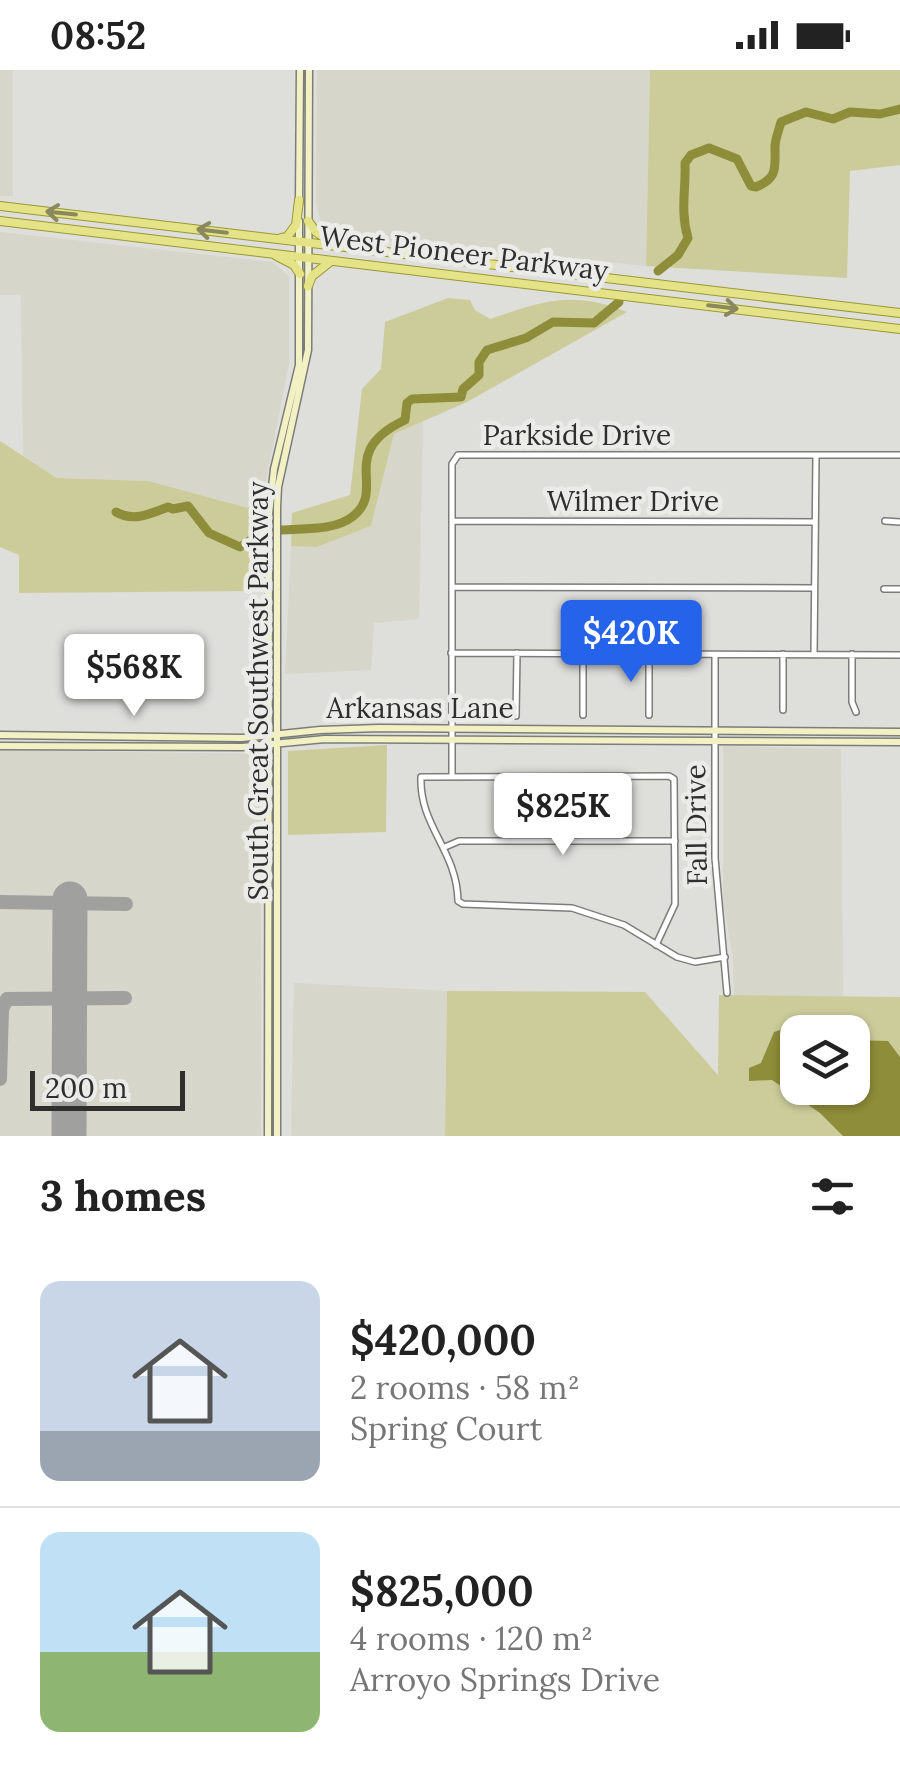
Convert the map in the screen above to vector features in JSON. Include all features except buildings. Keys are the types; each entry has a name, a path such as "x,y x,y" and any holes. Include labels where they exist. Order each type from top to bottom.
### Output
{"main road":[{"name":"South Great Southwest Parkway","path":"277,1136 274,740 278,488 306,368 308,286 299,200 300,70"},
{"name":"South Great Southwest Parkway","path":"304,244 308,220 310,70"},
{"path":"270,239 287,237 293,230 299,200"},
{"name":"West Pioneer Parkway","path":"0,206 900,312"},
{"path":"98,231 100,217"},
{"path":"308,220 316,232 344,249"},
{"name":"West Pioneer Parkway","path":"0,221 900,329"},
{"path":"266,252 294,265 300,274"},
{"name":"South Great Southwest Parkway","path":"274,740 268,514 274,469 299,365 300,274 304,256"},
{"path":"308,286 321,267 332,260"},
{"name":"Arkansas Lane","path":"0,746 199,748 274,740 320,730 452,729 900,742"},
{"name":"Arkansas Lane","path":"0,735 274,740 900,732"},
{"name":"South Great Southwest Parkway","path":"268,1136 268,938 274,840"},
{"path":"268,938 278,937"}],"street":[{"name":"Parkside Drive","path":"452,776 452,464 458,455 900,455"},
{"path":"814,654 816,455"},
{"name":"Wilmer Drive","path":"453,521 814,522"},
{"path":"886,521 900,522"},
{"path":"454,586 814,588"},
{"path":"884,589 900,590"},
{"path":"452,652 900,654"},
{"path":"516,716 517,653"},
{"path":"583,654 583,715"},
{"path":"649,654 649,715"},
{"path":"783,654 783,710"},
{"path":"852,654 852,702 856,712"},
{"name":"Fall Drive","path":"716,655 715,858 727,993"},
{"path":"656,944 675,904 674,778 420,777 426,816 454,866 458,900 463,904 572,908 624,925 677,958 695,962 726,957"},
{"path":"445,847 459,840 675,840"}],"shaded area":[{"path":"0,70 13,70 13,196 0,196"},
{"path":"317,70 650,70 646,266 344,237 322,229 316,202"},
{"path":"0,232 272,262 289,276 289,364 260,511 148,481 57,478 23,455 21,295 0,295"},
{"path":"423,421 419,619 374,623 371,670 285,674 291,546 317,547 371,526 394,434"},
{"path":"723,746 841,749 843,996 734,996 733,956 723,903"},
{"path":"0,750 261,754 261,1136 0,1136"},
{"path":"294,983 447,991 445,1136 291,1136"},
{"path":"780,1030 780,1086 772,1080 749,1081 749,1068 761,1063 774,1032"},
{"path":"870,1040 888,1041 900,1057 900,1136 843,1136 808,1105 870,1105"}],"green space":[{"path":"650,70 900,70 900,165 850,171 847,278 646,266"},
{"path":"448,298 470,300 475,310 490,319 558,300 590,301 627,312 467,402 394,434 371,526 317,547 291,546 292,513 350,495 362,389 381,369 385,322"},
{"path":"0,441 57,478 148,481 260,511 262,591 19,593 19,555 0,547"},
{"path":"387,745 386,832 288,835 288,751"},
{"path":"447,991 645,992 718,1075 719,995 900,997 900,1136 445,1136"}],"waterway":[{"path":"658,271 678,255 688,238 685,163 691,155 709,148 737,159 751,186 756,187 774,172 781,122 806,112 833,119 850,112 880,114 900,109"},
{"path":"281,530 327,527 352,517 366,495 367,458 372,445 384,432 405,420 407,403 412,399 461,397 463,389 479,375 479,362 487,350 526,338 553,322 594,323 619,302"},
{"path":"116,512 135,517 168,507 188,506 209,533 240,547 263,532"}],"taxiway":[{"path":"0,902 126,904"},
{"path":"0,1079 2,1009 7,999 125,998"}],"runway":[{"path":"69,1136 70,899"}]}
